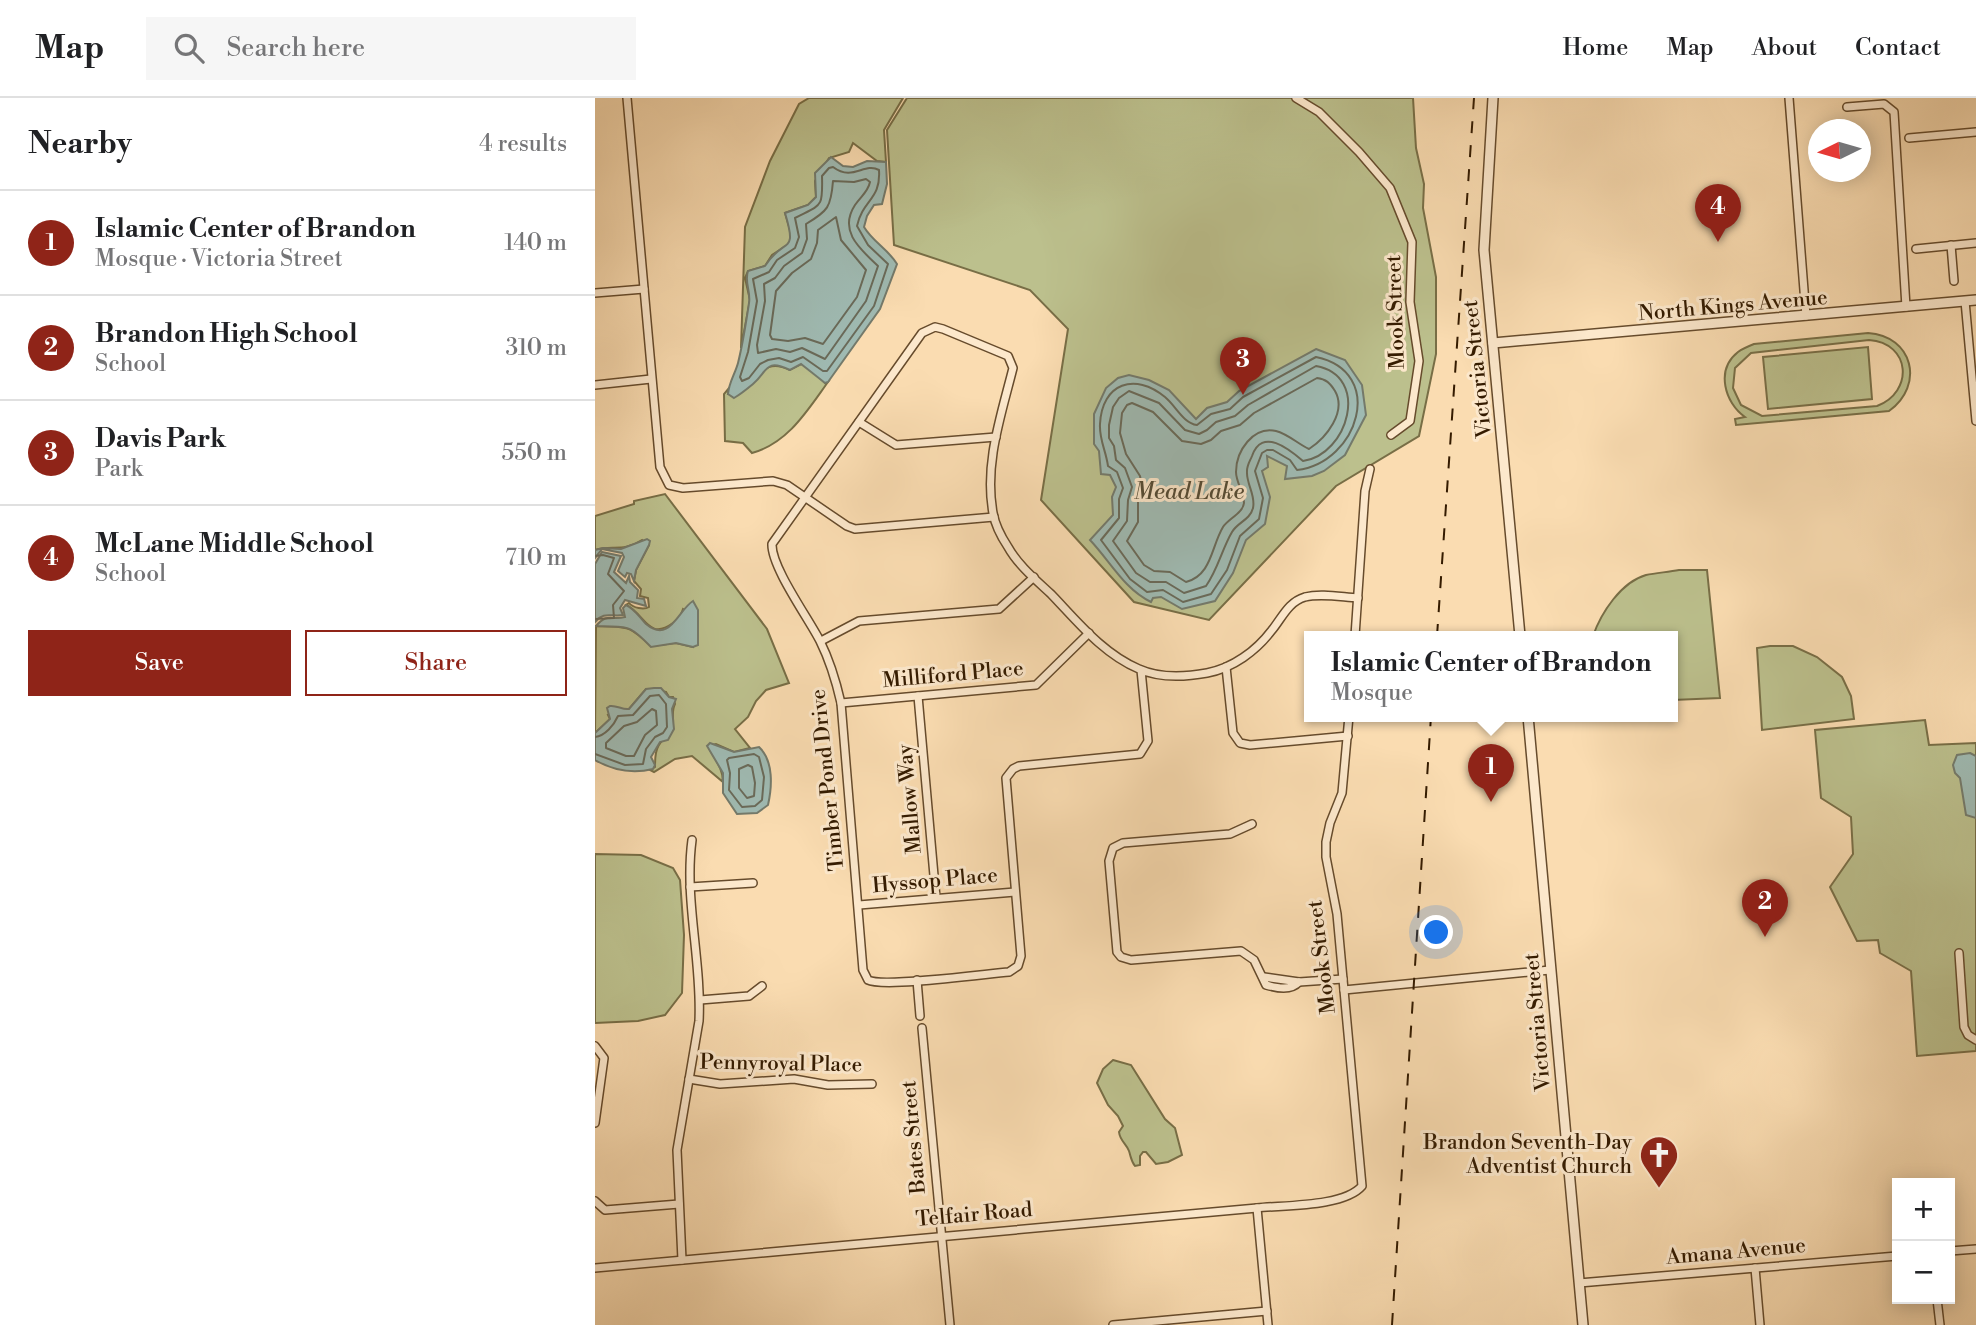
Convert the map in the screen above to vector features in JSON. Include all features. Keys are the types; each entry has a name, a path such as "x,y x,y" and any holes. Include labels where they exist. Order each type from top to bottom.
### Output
{"street":[{"path":"627,98 660,467 669,485 683,488 773,481 787,485 846,526 855,529 993,517"},
{"name":"Mook Street","path":"1296,98 1319,113 1359,152 1390,188 1412,242 1410,302 1419,361 1410,421 1391,435"},
{"name":"Victoria Street","path":"1493,98 1484,242 1520,631"},
{"path":"1789,98 1806,316"},
{"path":"1847,107 1884,104 1894,112 1906,307"},
{"path":"1909,138 1976,132"},
{"path":"1916,249 1976,243"},
{"path":"1951,245 1954,281"},
{"path":"595,293 644,289"},
{"name":"North Kings Avenue","path":"1493,343 1976,300"},
{"path":"1965,301 1976,421"},
{"name":"Timber Pond Drive","path":"1141,670 1148,741 1140,754 1019,766 1009,773 1006,784 1021,956 1021,962 1014,970 878,983 865,976 841,703 834,673 821,641 775,561 772,550 775,539 922,333 935,327 943,328 1008,356 1013,368 996,436 989,479 993,517 1008,548 1034,577 1090,634 1120,660 1141,670 1187,676 1226,667"},
{"path":"595,385 651,379"},
{"path":"859,422 896,445 996,436"},
{"path":"1355,631 1365,491 1370,469"},
{"path":"821,641 859,621 999,609 1034,577"},
{"path":"1348,736 1250,745 1240,743 1233,733 1226,667 1261,642 1291,604 1299,599 1313,596 1357,598"},
{"name":"Milliford Place","path":"841,703 1036,685 1090,634"},
{"name":"Mallow Way","path":"918,696 936,898"},
{"name":"Mook Street","path":"1349,722 1342,793 1326,842 1328,876 1337,914 1362,1186 1355,1194"},
{"name":"Victoria Street","path":"1529,722 1583,1325"},
{"path":"1252,824 1230,834 1123,843 1113,848 1109,861 1116,946 1121,957 1131,960 1241,951 1254,960 1266,985 1293,987 1299,982 1343,979"},
{"path":"683,1260 677,1150 699,1021 700,1000 690,887 692,840"},
{"path":"690,887 753,883"},
{"name":"Hyssop Place","path":"859,905 1015,891"},
{"path":"1959,953 1964,1027 1968,1035 1976,1040"},
{"path":"1344,990 1550,970"},
{"path":"917,980 920,1016"},
{"path":"700,1000 749,996 762,986"},
{"name":"Bates Street","path":"922,1028 950,1325"},
{"path":"595,1046 604,1058 595,1122"},
{"name":"Pennyroyal Place","path":"689,1079 720,1084 794,1079 828,1085 872,1084"},
{"name":"Telfair Road","path":"595,1268 1257,1208 1342,1199 1355,1194"},
{"path":"595,1201 605,1210 679,1204"},
{"path":"1257,1208 1268,1325"},
{"path":"1955,1251 1976,1249"},
{"name":"Amana Avenue","path":"1579,1283 1892,1256"},
{"path":"1755,1268 1760,1325"},
{"path":"1938,1304 1940,1325"},
{"path":"1113,1325 1267,1311"}],"green space":[{"path":"809,98 903,98 884,130 886,162 877,161 853,143 849,152 829,158 815,181 816,197 808,205 785,213 792,237 789,244 772,255 765,266 748,271 745,278 750,300 741,348 745,227 770,161 799,104"},
{"path":"907,98 1413,98 1416,148 1424,184 1423,208 1436,277 1436,354 1419,436 1336,486 1209,620 1134,602 1041,500 1068,329 1030,290 894,245 887,130"},
{"path":"1868,333 1883,336 1904,352 1909,363 1910,376 1900,400 1889,411 1736,425 1735,419 1745,417 1728,395 1725,386 1727,368 1738,352 1754,344","holes":["1869,340 1883,343 1900,359 1902,380 1889,399 1877,406 1762,416 1741,405 1733,388 1735,368 1751,353"]},
{"path":"1868,347 1872,399 1768,409 1763,357"},
{"path":"801,364 809,367 825,383 828,382 796,425 776,442 752,453 743,443 725,441 724,394 729,388 728,394 739,393 770,367 779,366 790,370"},
{"path":"665,494 767,629 789,683 766,690 756,701 748,717 735,729 750,748 734,752 716,744 708,746 720,767 723,782 692,756 675,759 654,772 650,770 655,767 658,746 672,729 675,704 673,697 669,697 666,692 646,689 629,709 608,715 610,719 595,733 596,626 626,628 651,646 676,643 693,647 698,638 698,619 683,609 675,621 658,629 652,628 626,605 629,603 639,608 649,607 648,598 640,596 641,589 634,581 636,570 649,545 642,540 629,546 595,550 595,516 634,504 634,501"},
{"path":"1679,570 1707,570 1720,698 1678,700 1678,631 1595,631 1620,591 1646,575"},
{"path":"1793,646 1817,657 1842,677 1851,696 1854,719 1762,730 1757,648"},
{"path":"1925,720 1929,745 1976,743 1976,1051 1917,1056 1911,971 1880,953 1878,940 1857,941 1830,887 1853,854 1851,817 1821,798 1815,730"},
{"path":"595,854 641,855 673,868 680,880 684,935 682,993 665,1015 638,1021 595,1023"},
{"path":"1113,1060 1131,1065 1165,1119 1175,1128 1182,1155 1156,1164 1143,1152 1140,1165 1135,1166 1119,1132 1123,1126 1097,1083 1103,1069"}],"water":[{"path":"831,157 843,166 853,167 867,161 886,162 887,184 882,204 874,205 864,227 897,264 880,309 828,382 825,383 801,364 790,370 776,365 768,368 734,398 728,394 746,326 748,271 765,266 787,244 790,235 785,213 808,205 816,197 815,173"},
{"name":"Mead Lake","path":"1316,349 1345,360 1362,385 1366,415 1345,455 1324,471 1312,476 1285,479 1287,466 1267,456 1268,467 1262,471 1270,497 1265,524 1246,540 1233,573 1215,601 1182,609 1161,597 1153,598 1151,602 1141,596 1125,582 1090,540 1113,515 1112,497 1116,487 1110,475 1101,474 1099,451 1094,444 1094,414 1106,388 1118,378 1129,375 1149,380 1169,390 1196,419 1207,408 1227,402 1239,391"},
{"path":"647,539 650,541 649,545 636,570 634,581 631,574 627,573 625,577 618,571 624,557 622,553 602,549 595,558 595,550 603,548 621,549"},
{"path":"602,552 621,556 614,572 626,583 629,576 630,582 638,590 637,598 644,599 646,606 625,600 620,608 623,615 605,615 595,622 595,564"},
{"path":"693,601 698,610 698,645 693,647 676,643 651,647 637,633 627,628 596,626 607,618 625,617 623,608 626,605 646,624 661,630 673,623"},
{"path":"661,688 669,697 676,699 672,709 674,729 668,740 660,742 651,757 655,765 653,769 623,770 595,760 595,733 610,719 607,708 613,706 629,709 646,689"},
{"path":"710,743 734,752 759,747 769,767 771,782 768,805 757,813 737,814 723,793 723,773 707,746"},
{"path":"1970,753 1976,756 1976,818 1966,815 1960,778 1953,765 1957,755"}],"railway":[{"path":"1437,631 1474,98"},
{"path":"1392,1325 1431,722"}],"place":[{"name":"McLane Middle School","path":"1718,242"},
{"name":"Davis Park","path":"1243,395"},
{"name":"Islamic Center of Brandon","path":"1491,802"},
{"name":"Brandon High School","path":"1765,937"},
{"name":"Brandon Seventh-Day Adventist Church","path":"1659,1189"}]}
